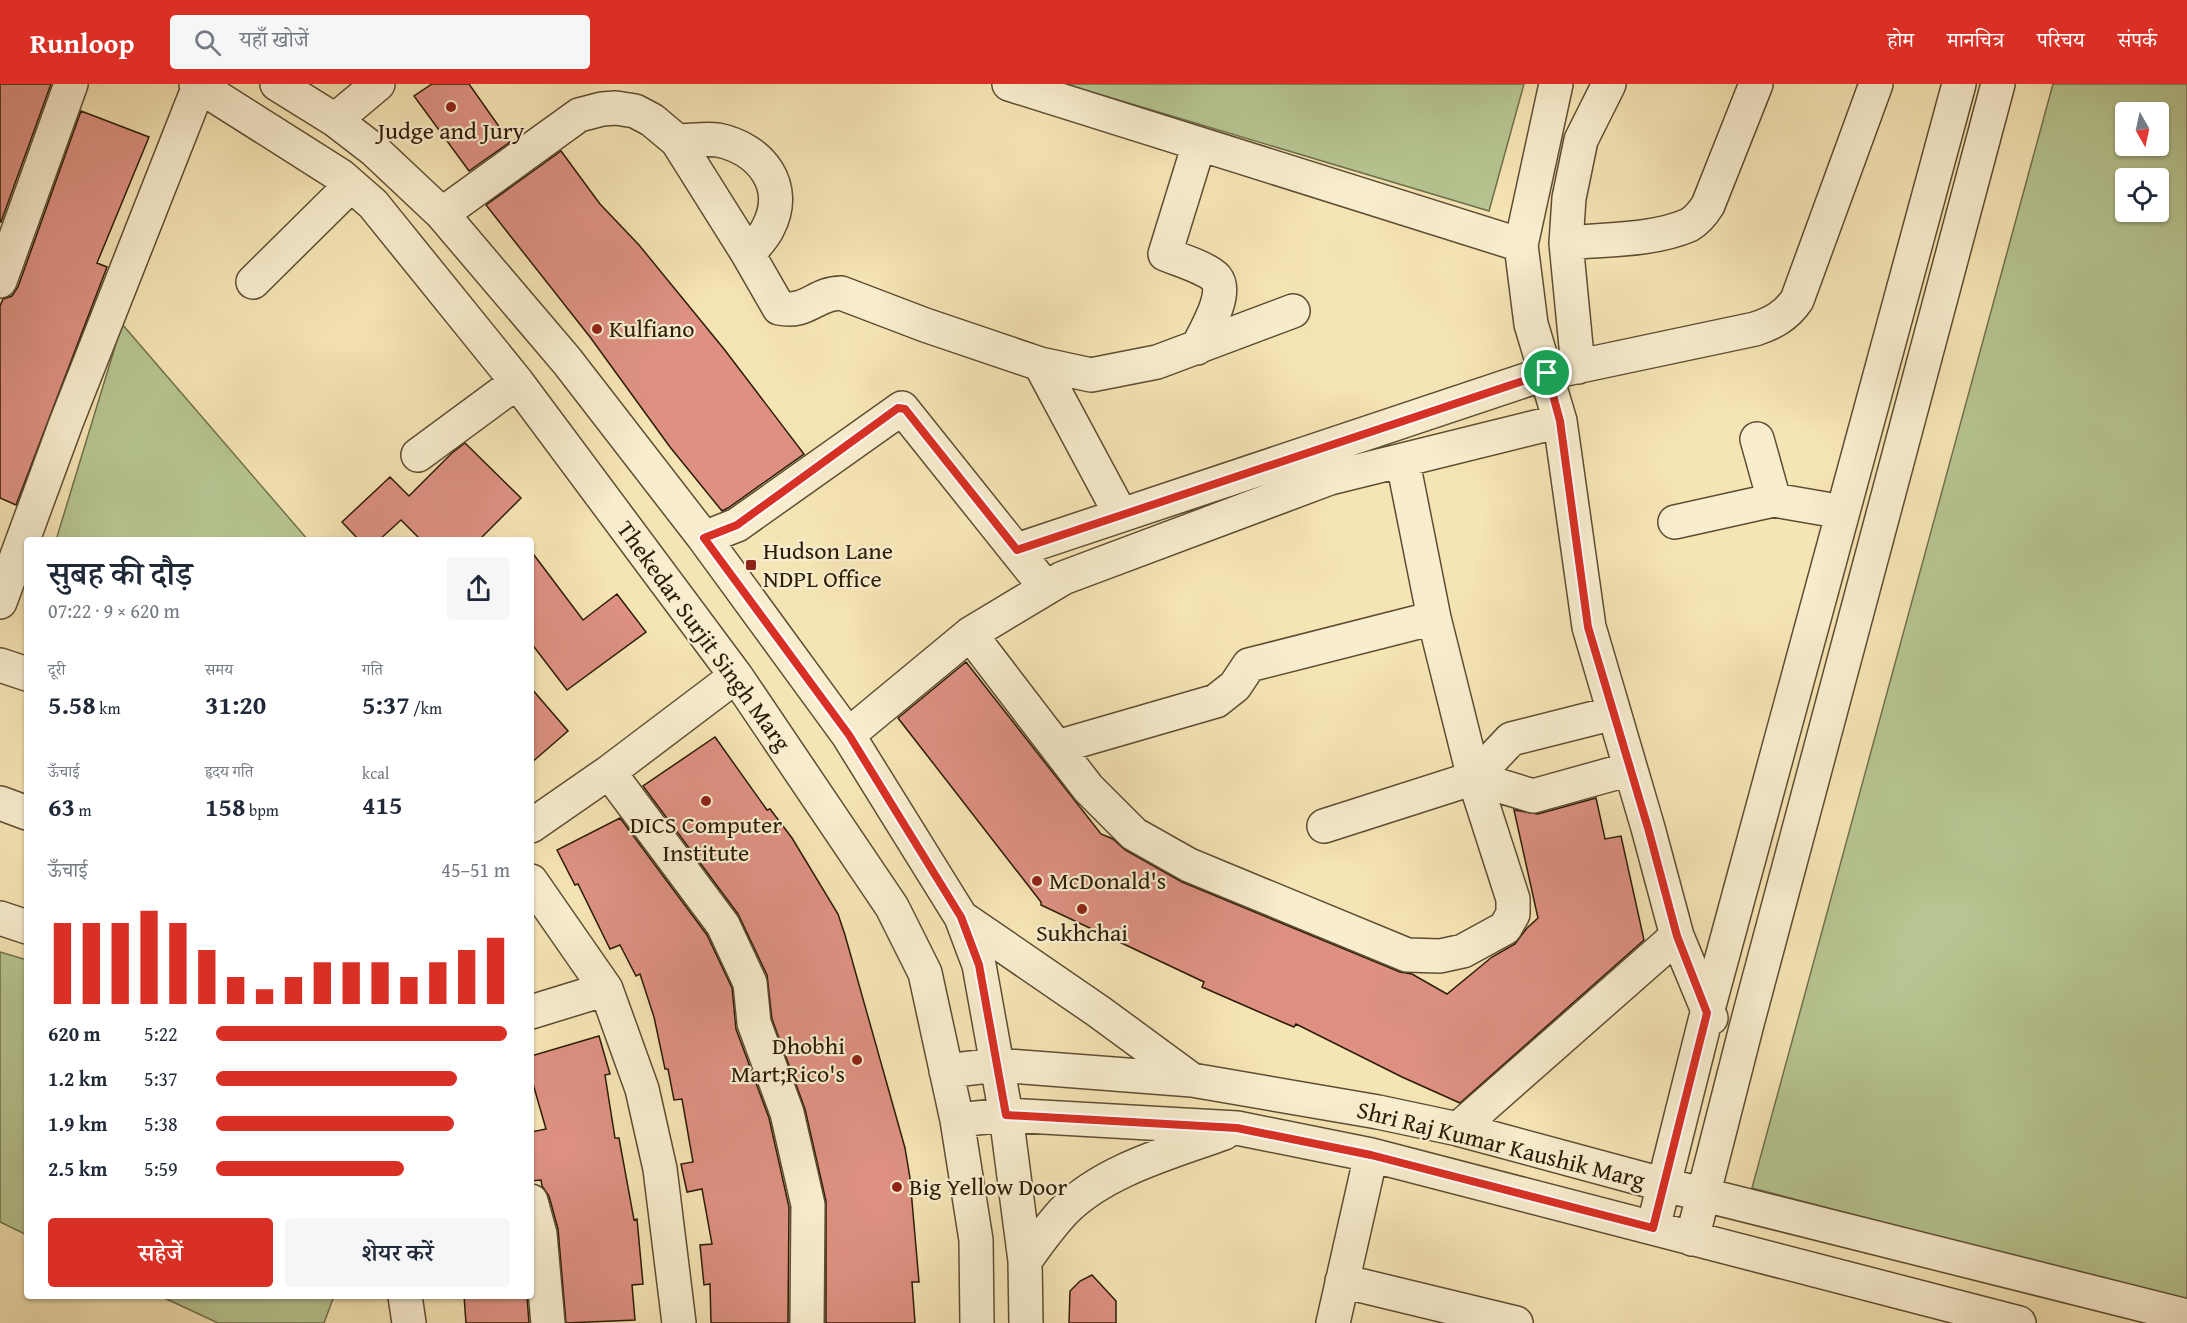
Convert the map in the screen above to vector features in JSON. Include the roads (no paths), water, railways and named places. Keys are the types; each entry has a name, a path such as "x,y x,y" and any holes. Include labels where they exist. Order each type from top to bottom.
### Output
{"street":[{"path":"0,281 71,84"},
{"path":"277,84 335,120 374,150 442,214 567,361 704,538 849,735 961,917 979,965 1006,1115 1024,1261 1026,1323"},
{"path":"335,120 378,84"},
{"path":"1009,84 1521,245"},
{"path":"1556,84 1521,245 1531,324 1562,370"},
{"path":"1609,84 1581,140 1569,198 1560,421 1588,627 1677,936 1707,1013 1739,1053"},
{"path":"1566,243 1654,235 1690,224 1701,217 1708,205 1756,84"},
{"path":"1017,550 1562,370 1755,329 1774,322 1788,312 1797,300 1876,84"},
{"path":"1653,1228 1707,1013 1959,84"},
{"path":"1692,1239 1739,1053 1998,84"},
{"path":"0,602 66,423 198,85"},
{"name":"Thekedar Surjit Singh Marg","path":"198,85 351,184 373,204 517,382 736,676 892,907 925,973 957,1120 976,1240 977,1323"},
{"path":"442,214 579,116 602,109 616,108 635,111 652,120 677,141 779,308 801,309 830,293 841,292 925,325 1041,364 1091,375 1157,362 1293,311"},
{"path":"677,141 716,140 740,146 763,164 775,182 775,207 768,229 748,254"},
{"path":"1197,348 1218,303 1220,288 1216,278 1165,254 1199,144"},
{"path":"253,282 351,184"},
{"path":"1041,364 1121,515"},
{"path":"418,455 517,382"},
{"path":"704,538 737,525 902,408 1046,588"},
{"path":"849,735 970,634 1063,578 1330,478 1403,462 1560,421"},
{"path":"1757,439 1774,501"},
{"path":"970,634 1088,788 1134,834 1189,865 1407,955 1440,956 1463,951 1505,928 1513,914 1513,898 1474,778 1434,618 1403,462"},
{"path":"1675,522 1774,501 1843,512"},
{"path":"1057,747 1216,701 1235,686 1249,665 1434,618"},
{"path":"0,665 24,673"},
{"path":"534,824 609,772 736,676"},
{"path":"1324,826 1474,778 1511,739 1614,713"},
{"path":"1474,778 1533,796 1630,769"},
{"path":"609,772 723,925 750,983 754,1023 787,1113 808,1204 807,1323"},
{"path":"0,803 24,812"},
{"path":"534,885 606,989 642,1089 660,1169 679,1323"},
{"path":"961,917 1098,1011 1192,1080"},
{"path":"0,918 24,926"},
{"path":"1458,1129 1677,936"},
{"path":"534,1011 606,989"},
{"name":"Shri Raj Kumar Kaushik Marg","path":"946,1071 997,1065 1192,1080 1378,1112 1458,1129 1703,1195 2187,1316"},
{"name":"Shri Raj Kumar Kaushik Marg","path":"957,1120 1006,1115 1237,1128 1371,1155 2019,1323"},
{"path":"1024,1261 1065,1210 1083,1195 1125,1170 1237,1128"},
{"path":"1333,1323 1371,1155"},
{"path":"534,1213 540,1234 548,1323"},
{"path":"1342,1281 1516,1323"},
{"path":"405,1299 409,1323"}],"place":[{"name":"Judge and Jury","path":"451,107"},
{"name":"Kulfiano","path":"597,329"},
{"name":"Hudson Lane NDPL Office","path":"751,565"},
{"name":"DICS Computer Institute","path":"706,801"},
{"name":"McDonald's","path":"1037,881"},
{"name":"Sukhchai","path":"1082,909"},
{"name":"Dhobhi Mart;Rico's","path":"857,1060"},
{"name":"Big Yellow Door","path":"897,1187"}]}
